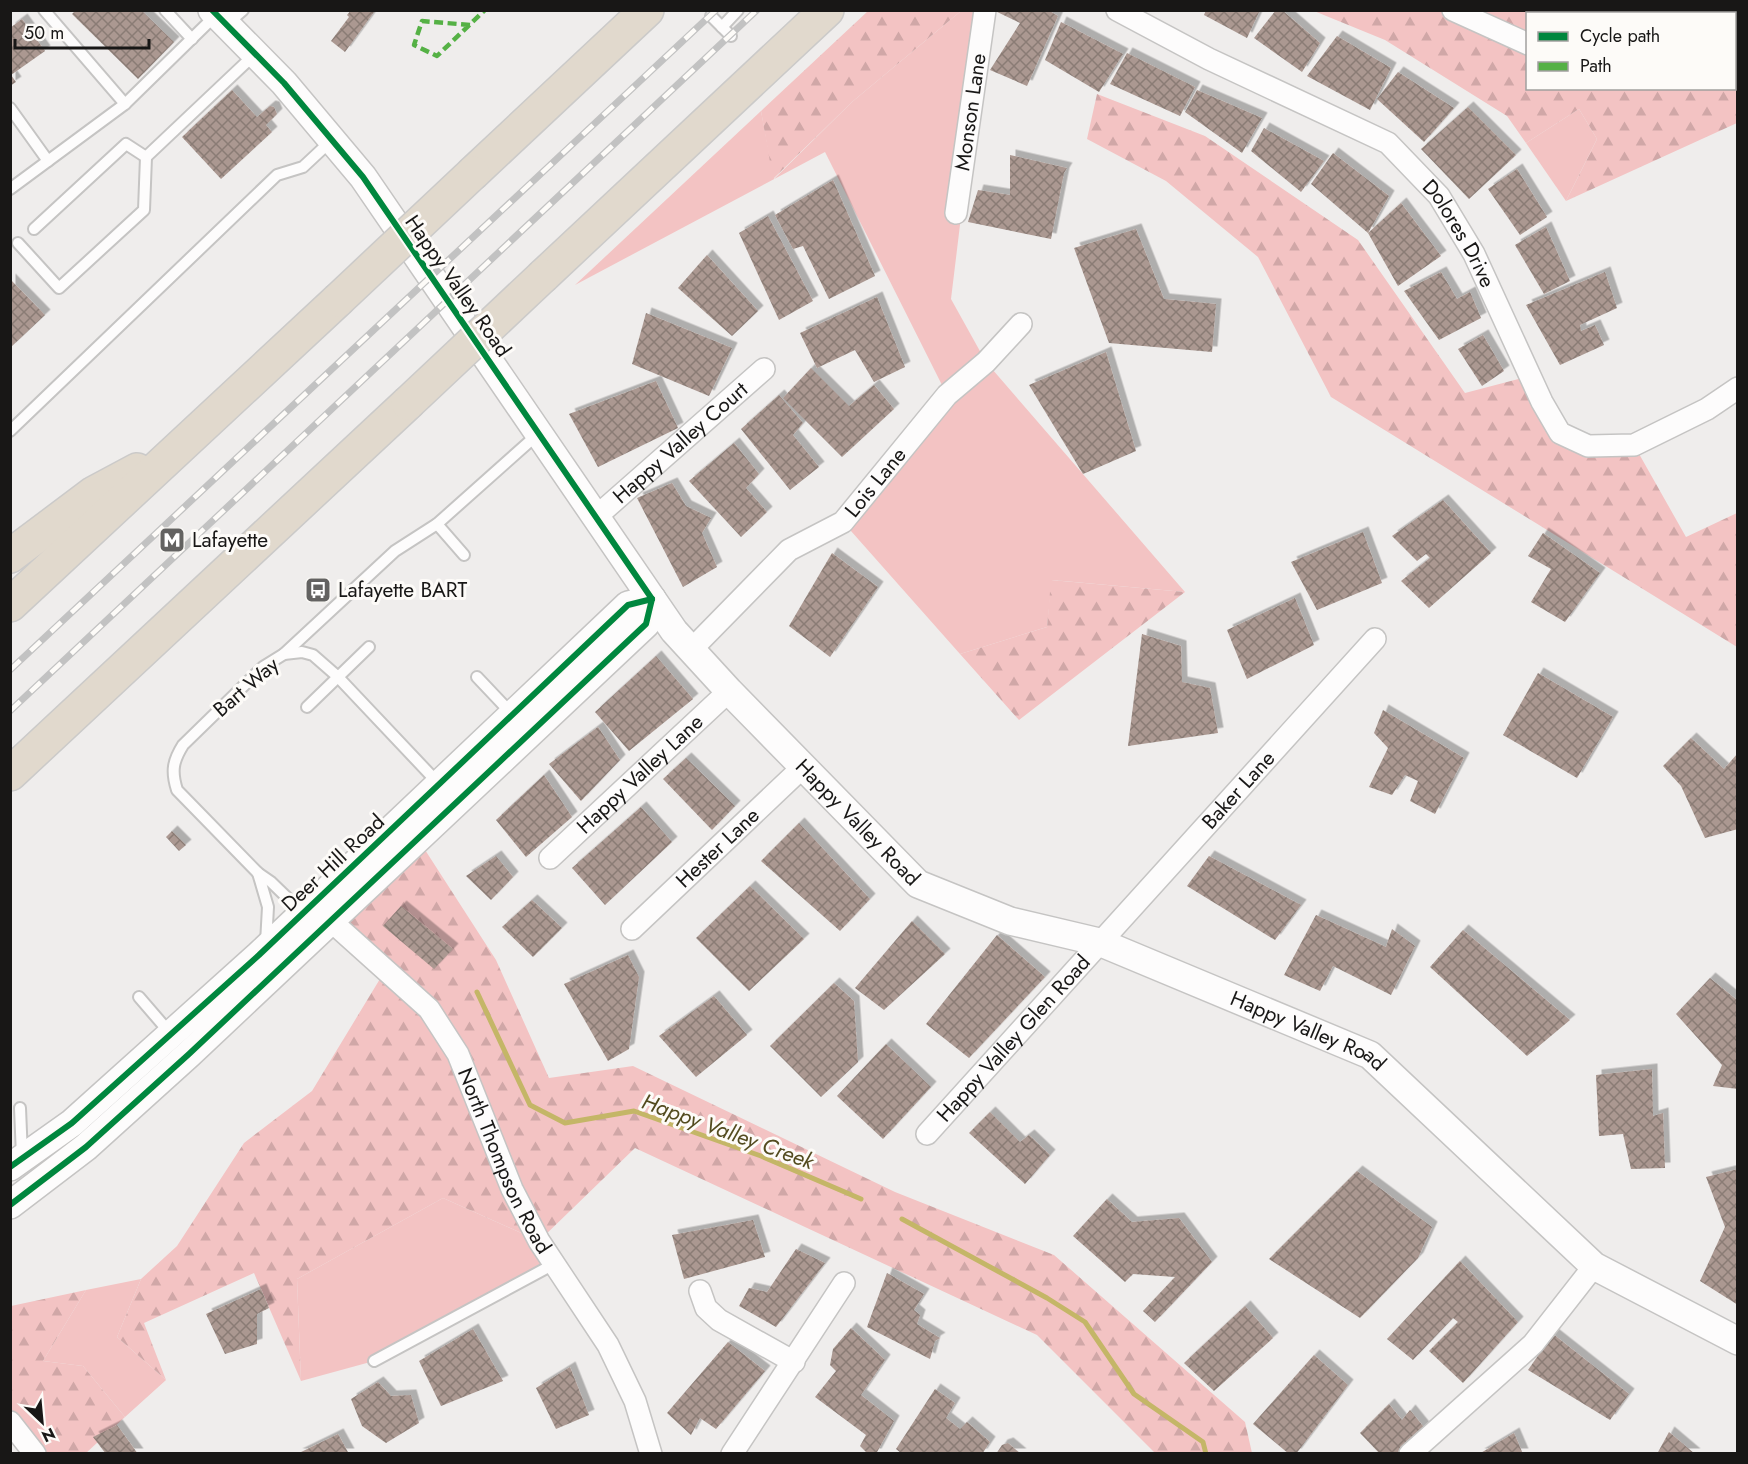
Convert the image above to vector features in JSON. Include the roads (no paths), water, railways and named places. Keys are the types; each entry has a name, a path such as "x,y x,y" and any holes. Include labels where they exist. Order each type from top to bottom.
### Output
{"highway":[{"path":"10,605 647,10"},
{"path":"10,774 827,10"},
{"path":"10,556 94,493 176,450"}],"street":[{"name":"Monson Lane","path":"956,213 985,10"},
{"name":"Dolores Drive","path":"1117,10 1209,59 1388,143 1439,196 1474,254 1542,402 1560,433 1588,446 1634,445 1707,408 1737,388"},
{"path":"1453,10 1526,44"},
{"name":"Happy Valley Road","path":"224,15 255,54 333,139 363,177 597,516 649,611 674,631 729,692 918,884 1010,921 1099,942 1370,1055 1594,1266 1737,1341"},
{"name":"Lois Lane","path":"691,650 789,550 843,522 947,395 986,362 1021,324"},
{"name":"Happy Valley Court","path":"597,516 764,369"},
{"name":"Deer Hill Road","path":"418,839 449,794 513,715 628,605 649,611"},
{"name":"Deer Hill Road","path":"10,1205 86,1147 266,949 303,914 449,794 649,611"},
{"name":"Deer Hill Road","path":"16,1163 180,1045 331,921 418,839 649,611"},
{"name":"Baker Lane","path":"1099,942 1375,639"},
{"name":"Happy Valley Lane","path":"550,858 729,692"},
{"name":"Hester Lane","path":"632,929 804,766"},
{"name":"North Thompson Road","path":"303,914 331,921 429,1009 458,1054 512,1189 539,1241 608,1345 635,1401 651,1454"},
{"name":"Happy Valley Glen Road","path":"927,1134 1099,942"},
{"path":"1410,1454 1533,1344 1594,1266"},
{"path":"732,1454 844,1283"},
{"path":"700,1291 706,1308 719,1320 794,1362"},
{"path":"10,1422 35,1454"}],"lane":[{"path":"165,10 192,39"},
{"path":"722,27 738,10"},
{"path":"48,12 125,104"},
{"path":"10,189 125,104 192,39 224,15"},
{"path":"711,16 730,36"},
{"path":"18,243 59,288 144,210 146,157 255,54"},
{"path":"10,108 48,160"},
{"path":"10,431 277,175 303,167 333,139"},
{"path":"34,229 126,144 146,157"},
{"path":"284,654 395,551 437,524 539,433"},
{"path":"437,524 464,555"},
{"path":"306,707 369,647"},
{"name":"Bart Way","path":"303,914 271,882 258,873 177,790 172,768 183,745 263,667 284,654 302,652 313,655 449,794"},
{"path":"477,677 513,715"},
{"name":"Bart Way","path":"258,873 268,907 266,949"},
{"path":"139,997 180,1045"},
{"path":"16,1163 20,1108"},
{"path":"374,1361 554,1264"}],"waterway":[{"name":"Happy Valley Creek","path":"477,992 530,1105 565,1123 634,1111 761,1156 861,1199"},
{"name":"Happy Valley Creek","path":"902,1219 1047,1298 1085,1322 1134,1394 1203,1442 1206,1454"}],"railway":[{"path":"10,670 716,10"},
{"path":"10,711 757,10"}],"place":[{"name":"Lafayette","path":"172,540"},
{"name":"Lafayette BART","path":"318,590"}]}
